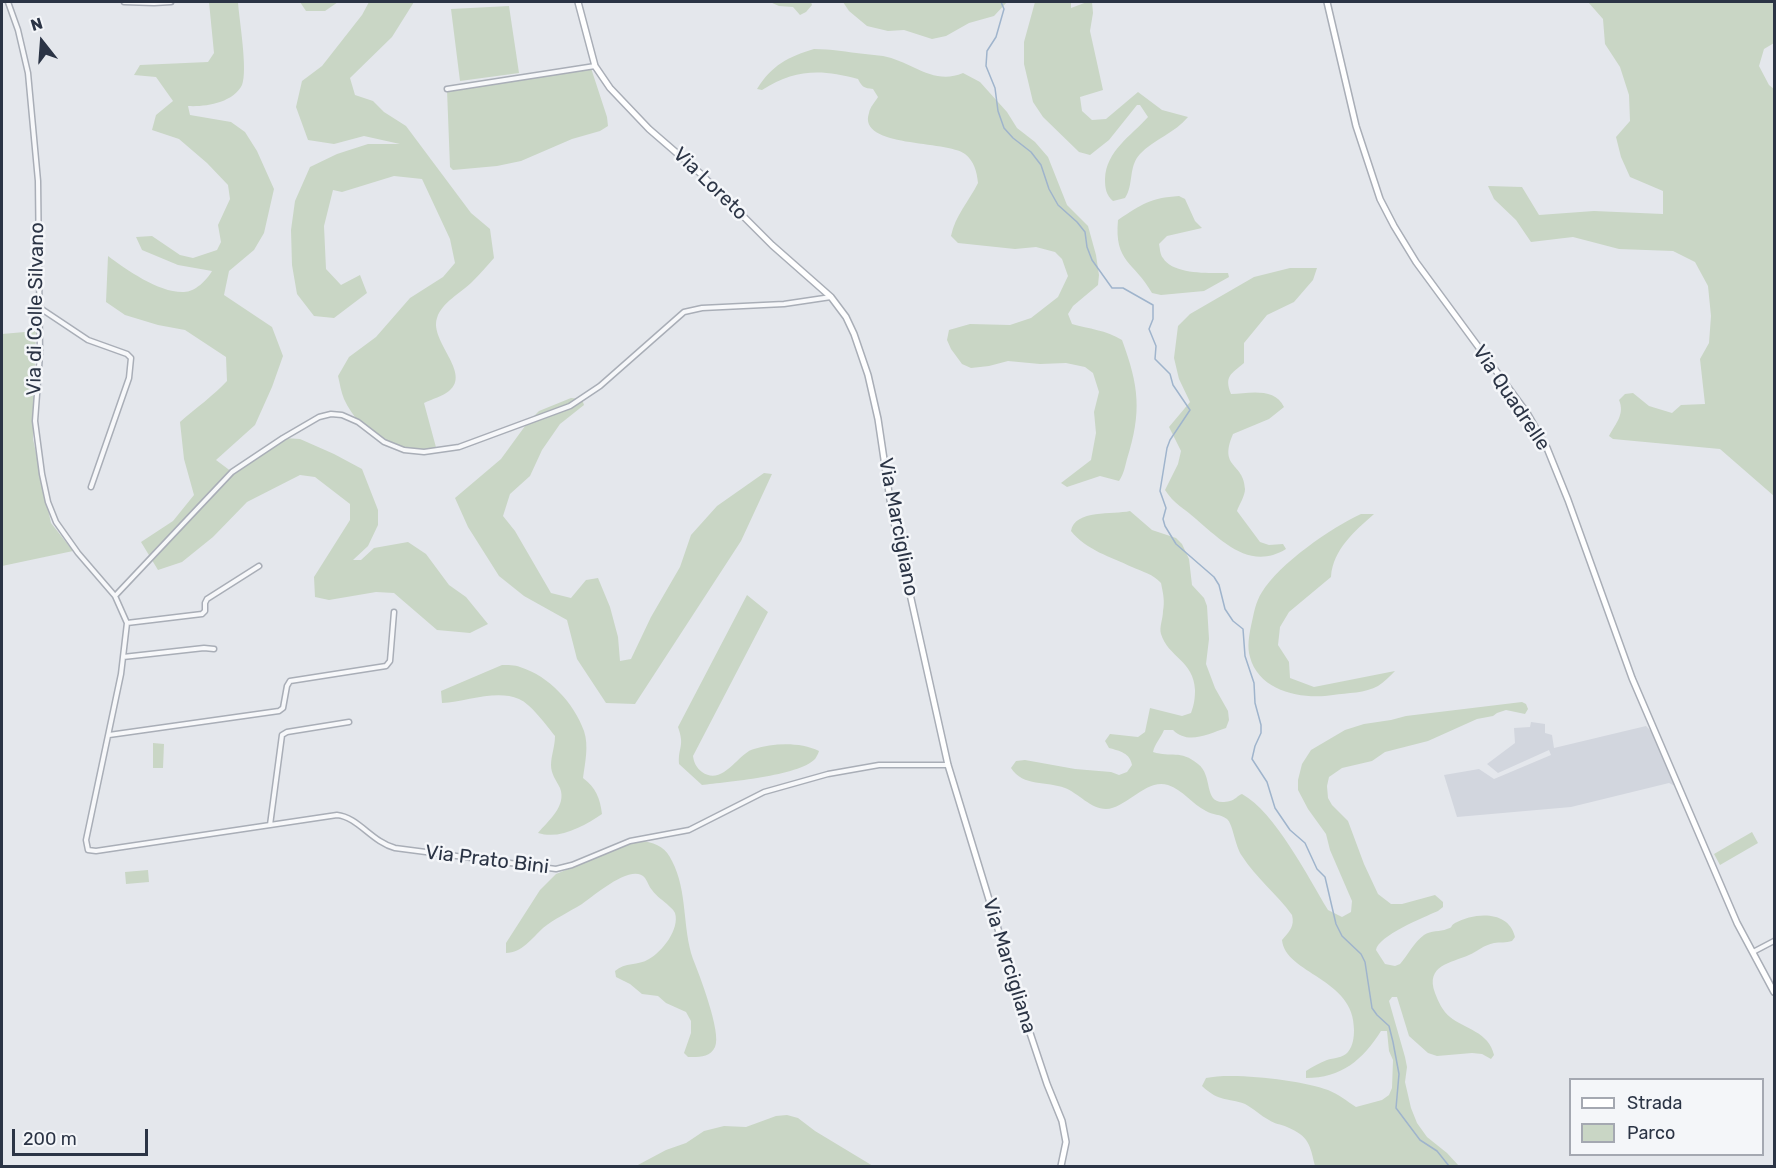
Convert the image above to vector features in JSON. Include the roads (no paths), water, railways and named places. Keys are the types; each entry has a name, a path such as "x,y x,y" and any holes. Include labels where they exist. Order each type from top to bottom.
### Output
{"street":[{"name":"Via di Colle Silvano","path":"8,2 22,43 29,83 38,186 40,361 35,421 47,499 64,534 114,596"},
{"path":"124,2 171,2"},
{"name":"Via Loreto","path":"578,2 595,66 610,88 649,129 696,169 772,244 831,297"},
{"name":"Via Quadrelle","path":"1327,2 1356,126 1380,199 1421,270 1527,413 1549,452 1571,507 1630,674 1728,903 1774,992"},
{"path":"447,89 595,66"},
{"path":"259,567 208,598 205,601 206,610 202,614 127,623 114,596 232,472 283,438 322,416 334,414 350,418 384,442 404,450 424,452 459,447 555,413 576,402 600,386 687,311 784,304 831,297"},
{"name":"Via Marcigliano","path":"831,297 846,317 854,334 873,395 883,444 892,513 948,765"},
{"path":"39,307 88,340 127,354 131,358 129,378 91,487"},
{"path":"109,735 279,711 283,708 286,686 290,681 386,666 390,661 394,612"},
{"name":"Via Prato Bini","path":"127,623 109,735 86,840 86,846 90,850 96,851 330,816 344,816 377,840 392,847 553,869 569,866 630,841 694,828 764,792 834,772 879,765 948,765"},
{"path":"123,657 214,649"},
{"path":"270,825 282,735 287,732 349,722"},
{"name":"Via Marcigliana","path":"948,765 1026,1024 1062,1121 1066,1143 1061,1167"},
{"path":"1753,952 1774,941"}],"waterway":[{"path":"1001,2 1004,9 996,37 987,51 986,66 995,88 998,111 1004,128 1031,152 1041,165 1049,189 1058,205 1085,232 1092,260 1112,288 1123,288 1153,305 1153,319 1149,329 1156,346 1155,359 1170,374 1173,385 1190,410 1167,448 1160,491 1166,508 1163,519 1165,526 1176,544 1214,577 1219,585 1225,609 1233,621 1243,629 1245,656 1254,683 1255,703 1261,725 1261,733 1252,759 1267,782 1275,808 1290,830 1305,843 1317,869 1325,877 1336,924 1342,936 1361,954 1365,962 1372,1008 1389,1026 1393,1042 1399,1074 1396,1108 1420,1140 1437,1151 1449,1166"}]}
